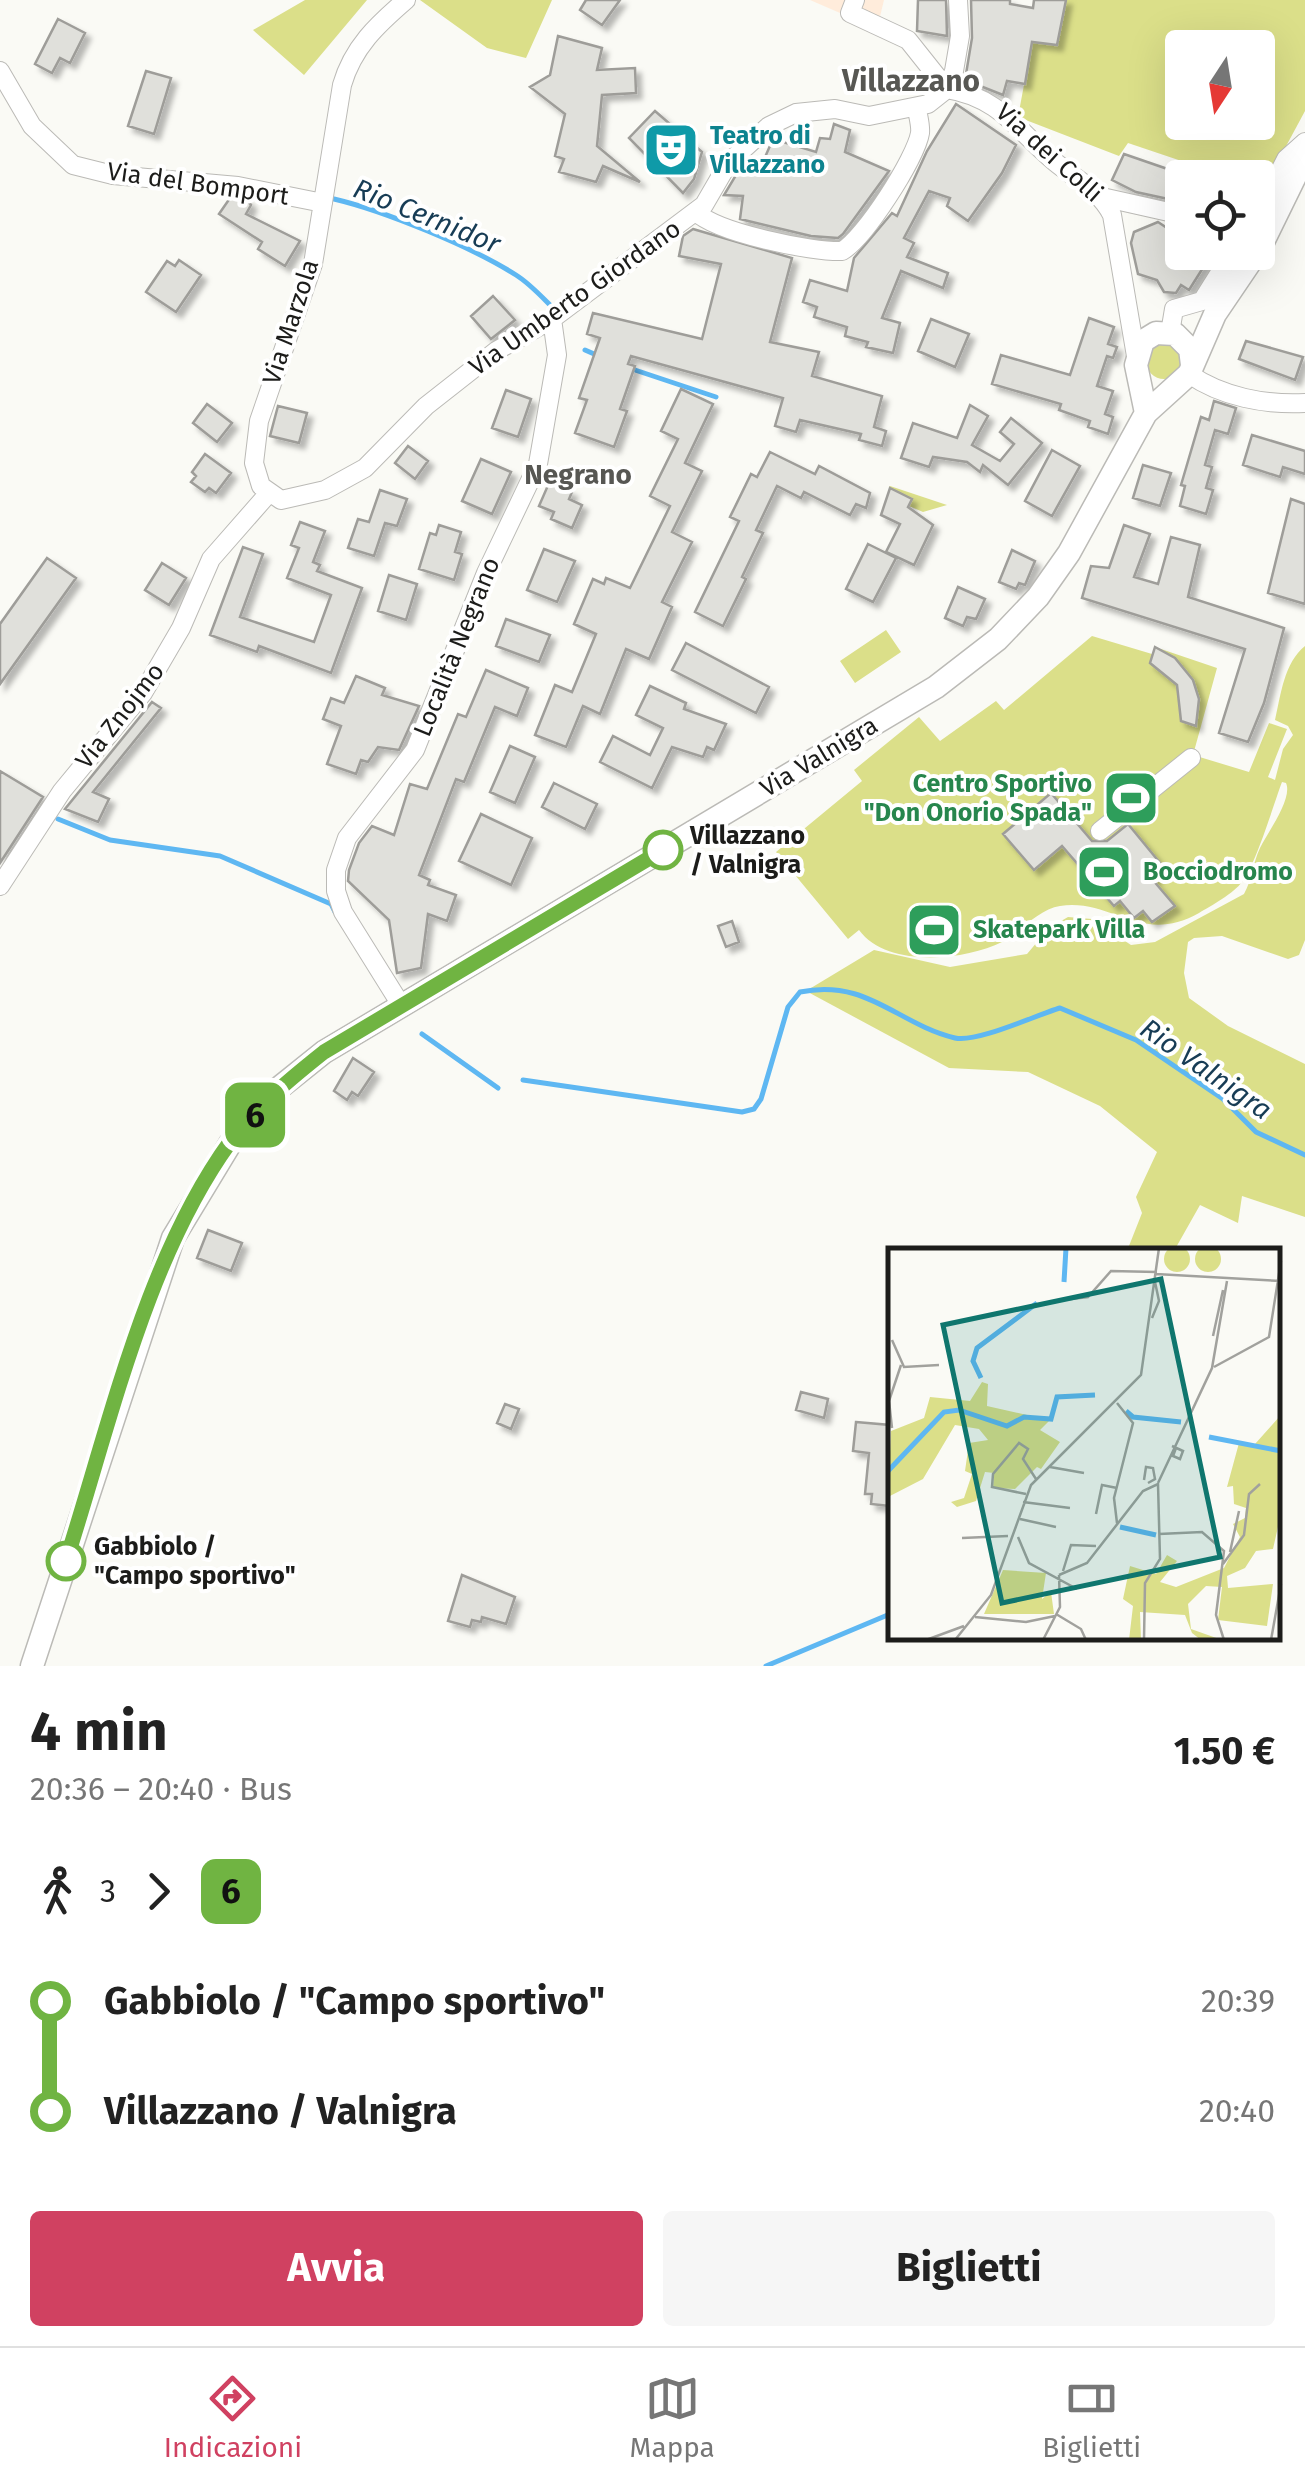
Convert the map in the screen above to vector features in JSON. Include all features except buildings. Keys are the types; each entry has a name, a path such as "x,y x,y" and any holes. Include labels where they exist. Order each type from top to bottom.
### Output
{"main road":[{"path":"1275,216 1305,156"},
{"path":"1137,365 1150,385 1185,376 1215,314 1245,270"},
{"path":"1146,413 1137,365 1143,341 1198,330 1215,314"},
{"path":"1168,334 1190,349 1185,376"},
{"name":"Via Valnigra","path":"32,1666 173,1238 204,1181 233,1139 279,1088 324,1052 961,670 1020,617 1053,576 1146,413 1185,376"}],"street":[{"name":"Via Marzola","path":"265,490 254,463 258,421 305,294 349,62 373,28 406,0"},
{"path":"856,0 850,13 908,40 947,89"},
{"path":"696,212 717,226 808,248 842,251 859,238 897,180 920,132 917,109 947,89 960,30 958,0"},
{"name":"Via del Bomport","path":"0,71 32,126 74,165 113,175 238,186 323,203"},
{"name":"Via dei Colli","path":"947,89 989,100 1053,161 1102,197 1112,215 1137,365"},
{"name":"Via Umberto Giordano","path":"265,490 281,500 297,500 350,478 426,406 496,351 552,319 696,212 712,196 729,162 769,126 796,113 816,110 890,114 917,109"},
{"path":"1275,181 1286,159 1305,142"},
{"path":"1102,197 1165,211"},
{"path":"1129,308 1168,334 1174,309 1202,301 1221,270"},
{"name":"Località Negrano","path":"401,1004 342,912 336,870 347,838 415,750 482,583 538,464 556,355 552,319"},
{"path":"1185,376 1260,402 1305,403"},
{"name":"Via Znojmo","path":"0,886 71,779 144,693 181,628 212,559 265,490"},
{"path":"1100,831 1191,758"}],"shaded area":[{"path":"810,0 884,0 877,29"}],"green space":[{"path":"305,0 367,0 304,75 253,30"},
{"path":"420,0 552,0 526,58 487,48"},
{"path":"1066,0 1305,0 1305,111 1275,167 1275,160 1178,160 1128,143 1119,156 1018,117 1032,42"},
{"path":"1164,343 1176,349 1182,361 1176,373 1164,379 1152,373 1146,361 1152,349"},
{"path":"889,487 947,505 923,512 909,506 912,498"},
{"path":"886,630 901,652 855,683 840,661"},
{"path":"1092,636 1152,654 1155,647 1217,668 1193,755 1249,772 1269,723 1287,729 1268,777 1275,780 1283,749 1293,735 1288,726 1275,720 1279,700 1288,670 1305,646 1305,940 1299,955 1288,959 1222,936 1194,938 1188,942 1184,973 1189,998 1228,1026 1305,1064 1305,1217 1242,1196 1238,1223 1200,1205 1176,1248 1128,1248 1142,1213 1136,1197 1157,1152 1100,1106 1028,1072 949,1068 806,991 874,950 950,967 1027,954 1049,928 1068,917 1092,919 1131,945 1155,942 1244,894 1260,848 1283,806 1286,783 1282,782 1242,882 1228,895 1179,922 1143,923 1096,908 1060,906 1037,916 1002,942 947,957 907,956 888,951 859,930 848,939 776,852 862,781 854,770 919,717 940,741 996,701 1004,710"}],"waterway":[{"name":"Rio Cernidor","path":"334,199 402,221 476,253 521,278 552,307"},
{"name":"Rio Cernidor","path":"585,350 601,357"},
{"name":"Rio Cernidor","path":"629,368 716,397"},
{"name":"Rio Valnigra","path":"58,819 110,840 220,856 331,904 335,912"},
{"name":"Rio Valnigra","path":"523,1080 742,1112 754,1109 761,1099 788,1007 800,992 844,991 955,1038 992,1033 1060,1008 1136,1040 1223,1099 1256,1132 1305,1155"},
{"name":"Rio Valnigra","path":"422,1034 498,1088"},
{"path":"766,1666 888,1615"}],"bus line":[{"name":"6","path":"66,1561 173,1238 204,1181 233,1139 279,1088 324,1052 663,850"}],"place":[{"name":"Teatro di Villazzano","path":"671,150"},
{"name":"Centro Sportivo \"Don Onorio Spada\"","path":"1131,798"},
{"name":"Villazzano / Valnigra","path":"663,850"},
{"name":"Bocciodromo","path":"1104,872"},
{"name":"Skatepark Villa","path":"934,930"},
{"name":"Gabbiolo / \"Campo sportivo\"","path":"66,1561"}],"district":[{"name":"Villazzano","path":"911,81"},
{"name":"Negrano","path":"578,474"}]}
